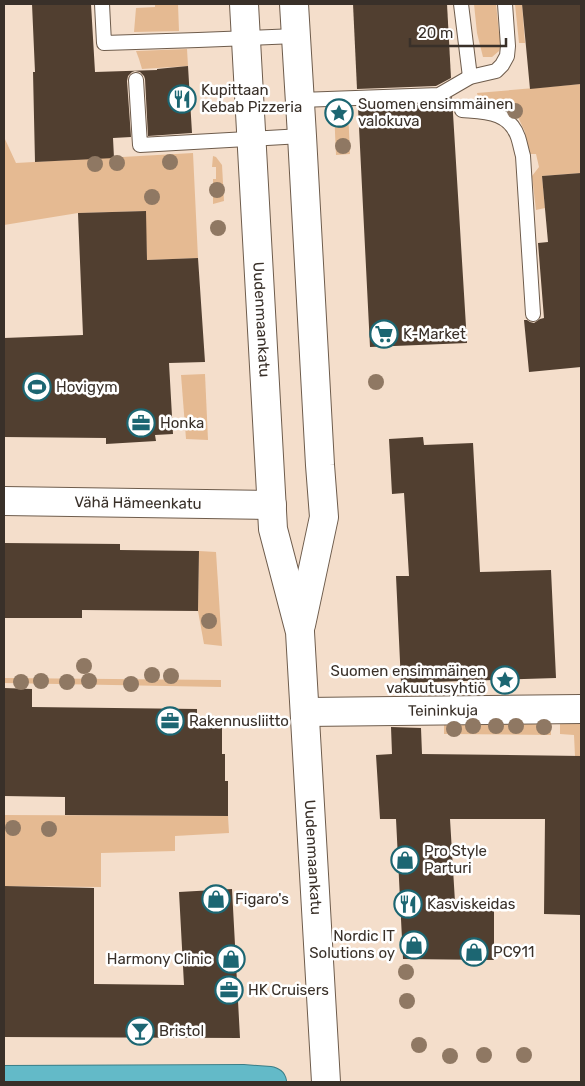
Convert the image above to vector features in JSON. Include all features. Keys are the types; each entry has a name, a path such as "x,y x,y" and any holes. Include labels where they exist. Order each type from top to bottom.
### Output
{"highway":[{"path":"4,1080 243,1079 272,1082"}],"main road":[{"name":"Uudenmaankatu","path":"244,4 273,529 300,632 326,1082"},
{"name":"Uudenmaankatu","path":"294,4 324,517 300,632"},
{"name":"Vähä Hämeenkatu","path":"4,501 272,505"},
{"name":"Teininkuja","path":"305,712 581,709"}],"lane":[{"path":"102,4 104,43 296,36"},
{"path":"461,4 470,77"},
{"path":"300,100 439,95 470,77 496,72 507,56 505,4"},
{"path":"136,80 140,145 302,136"},
{"path":"462,110 496,114 507,121 518,135 523,156 533,314"}],"shaded area":[{"path":"155,4 178,4 179,31 134,32 136,8 155,7"},
{"path":"474,4 496,4 502,44 499,51 492,57 483,57 477,33"},
{"path":"515,4 522,4 525,43 519,43"},
{"path":"187,49 188,66 142,69 136,51"},
{"path":"581,84 581,173 542,176 545,208 536,210 532,176 539,167 536,154 527,154 525,132 518,117 504,106 493,102 479,101 477,93"},
{"path":"348,109 350,154 336,155 334,110"},
{"path":"4,137 16,163 193,153 198,258 147,260 145,211 78,213 4,225"},
{"path":"213,156 222,165 224,201 213,204 213,179 216,179 216,167 212,167"},
{"path":"205,374 208,440 186,439 181,375"},
{"path":"199,551 216,552 222,646 204,644 198,611"},
{"path":"4,678 221,680 221,687 4,683"},
{"path":"444,715 551,716 551,735 444,734"},
{"path":"560,715 575,720 581,725 581,756 575,756 574,735 560,734"},
{"path":"4,815 228,816 229,833 175,836 175,851 101,853 101,887 4,886"}],"building":[{"path":"32,4 91,4 95,72 157,70 188,66 192,133 148,136 145,79 140,72 135,71 128,76 127,81 131,137 113,138 114,158 35,162 33,72 35,72"},
{"path":"353,4 447,4 451,78 436,86 357,89"},
{"path":"522,4 581,4 581,84 530,89"},
{"path":"452,97 467,343 370,347 358,107 439,104"},
{"path":"581,173 581,367 529,372 524,320 534,323 544,318 538,243 548,242 542,176"},
{"path":"146,211 147,260 198,258 205,362 169,363 173,434 155,435 156,441 106,444 106,438 4,437 4,338 83,335 78,213"},
{"path":"423,437 424,445 473,443 480,572 551,570 556,678 401,683 396,576 409,576 404,493 392,494 389,439"},
{"path":"4,543 120,544 120,550 199,551 198,611 82,610 82,618 4,618"},
{"path":"4,688 32,689 32,707 197,709 197,723 222,723 222,754 225,754 225,781 228,781 228,816 65,815 65,797 4,796"},
{"path":"391,727 421,728 422,754 581,756 581,915 544,914 545,819 450,819 455,902 494,902 494,960 403,959 396,819 380,819 376,755 392,754"},
{"path":"4,886 94,888 94,984 184,985 179,892 232,889 240,1038 4,1037"}],"place":[{"name":"Kupittaan Kebab Pizzeria","path":"182,99"},
{"name":"Suomen ensimmäinen valokuva","path":"339,113"},
{"name":"K-Market","path":"384,334"},
{"name":"Hovigym","path":"37,387"},
{"name":"Honka","path":"141,423"},
{"name":"Suomen ensimmäinen vakuutusyhtiö","path":"505,680"},
{"name":"Rakennusliitto","path":"170,721"},
{"name":"Pro Style Parturi","path":"405,860"},
{"name":"Figaro's","path":"216,899"},
{"name":"Kasviskeidas","path":"408,904"},
{"name":"Nordic IT Solutions oy","path":"414,945"},
{"name":"PC911","path":"474,952"},
{"name":"Harmony Clinic","path":"231,959"},
{"name":"HK Cruisers","path":"229,990"},
{"name":"Bristol","path":"140,1031"}]}
